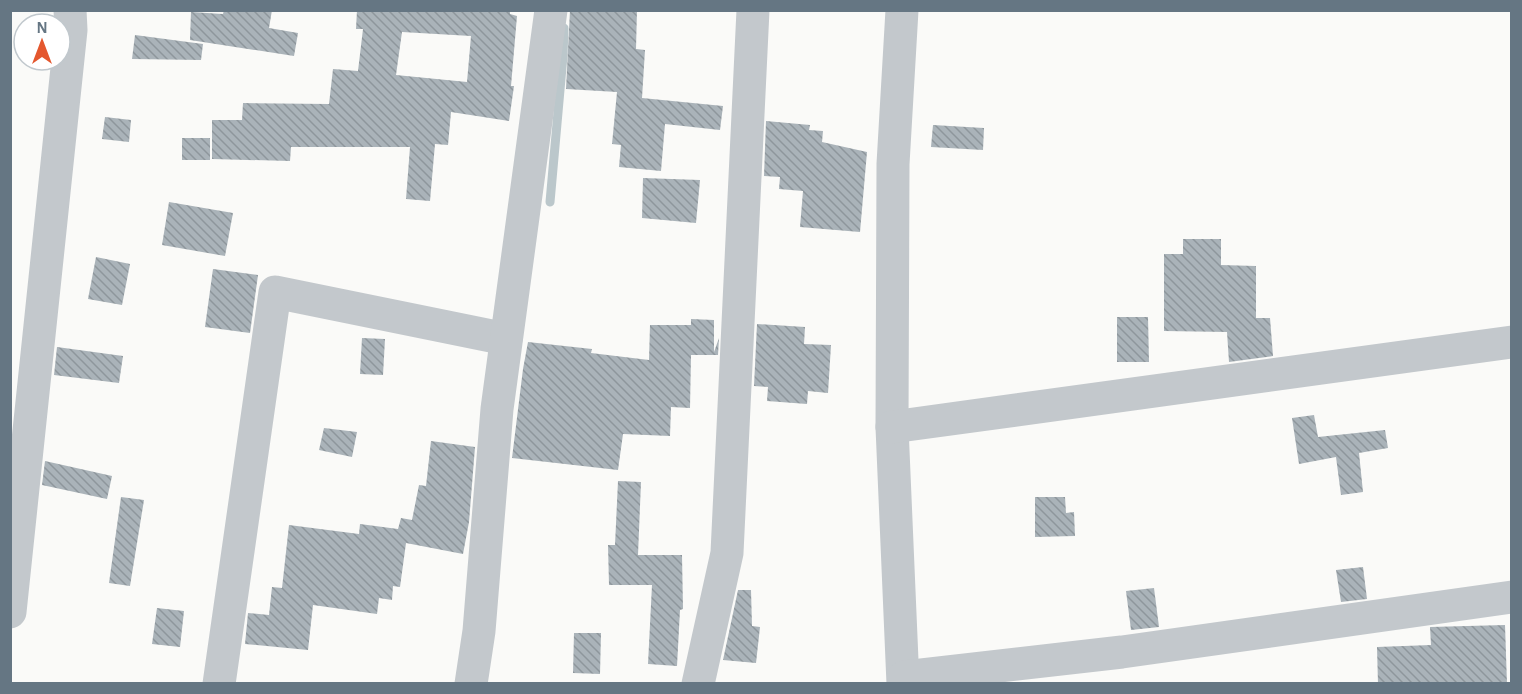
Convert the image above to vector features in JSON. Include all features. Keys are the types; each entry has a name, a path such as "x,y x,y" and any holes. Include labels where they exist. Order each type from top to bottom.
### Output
{"street":[{"path":"10,612 71,30 70,10"},
{"path":"471,684 479,632 497,409 551,10"},
{"path":"698,684 727,553 753,10"},
{"path":"902,10 893,164 892,427 904,680 1512,597"},
{"path":"219,684 275,292 506,339"},
{"path":"892,427 1512,342"}],"building":[{"path":"224,10 272,10 269,28 298,33 294,56 190,40 191,12 223,14"},
{"path":"357,10 510,10 510,14 517,16 511,86 514,86 509,121 451,112 448,145 435,144 430,201 406,199 410,147 291,147 290,161 212,159 212,120 242,120 243,103 329,104 333,69 358,71 363,29 356,29","holes":["402,32 471,36 467,82 396,75"]},
{"path":"570,10 637,10 636,49 645,50 642,98 723,106 720,130 665,124 661,171 619,167 621,145 612,144 617,92 566,89"},
{"path":"135,35 203,44 201,60 132,59"},
{"path":"105,117 131,120 129,142 102,139"},
{"path":"766,121 810,125 809,130 823,131 822,142 867,152 860,232 800,227 803,191 779,189 780,177 764,176"},
{"path":"933,125 984,128 983,150 931,147"},
{"path":"182,138 210,138 210,160 182,160"},
{"path":"643,178 700,180 696,223 642,218"},
{"path":"169,202 233,213 225,256 162,245"},
{"path":"1183,239 1221,239 1221,265 1256,266 1256,318 1270,318 1273,356 1229,362 1227,332 1164,331 1164,254 1183,254"},
{"path":"96,257 130,264 122,305 88,299"},
{"path":"213,269 258,275 250,333 205,327"},
{"path":"1117,317 1148,317 1149,362 1117,362"},
{"path":"691,319 714,320 714,352 719,338 718,355 691,355 690,408 671,407 670,436 623,434 618,470 512,458 528,342 592,349 591,353 649,360 650,325 691,325"},
{"path":"757,324 805,327 804,344 831,345 828,393 808,391 807,404 767,401 768,387 754,386"},
{"path":"362,338 385,339 383,375 360,374"},
{"path":"57,347 123,356 119,383 54,375"},
{"path":"1314,415 1318,437 1385,430 1388,448 1359,453 1363,492 1341,495 1336,457 1299,464 1292,418"},
{"path":"324,428 357,432 352,457 319,450"},
{"path":"431,441 475,447 469,522 463,554 406,543 400,587 393,586 392,600 379,598 377,614 313,605 308,650 245,644 248,613 269,615 272,587 282,588 289,525 359,534 360,524 398,529 401,518 412,520 419,485 426,486"},
{"path":"45,461 112,476 107,499 42,485"},
{"path":"618,481 641,482 638,555 682,555 683,609 680,610 677,666 648,664 652,585 609,585 608,545 615,545"},
{"path":"121,497 144,500 130,586 109,583"},
{"path":"1035,497 1065,497 1066,513 1074,512 1075,536 1035,537"},
{"path":"1363,567 1367,599 1341,602 1336,570"},
{"path":"1154,588 1159,627 1131,630 1126,591"},
{"path":"738,590 751,590 752,626 760,627 756,663 723,660"},
{"path":"157,608 184,611 180,647 152,644"},
{"path":"1505,625 1507,684 1378,684 1377,647 1431,645 1430,627"},
{"path":"574,633 601,633 600,674 573,673"}],"waterway":[{"path":"550,202 564,28"}]}
